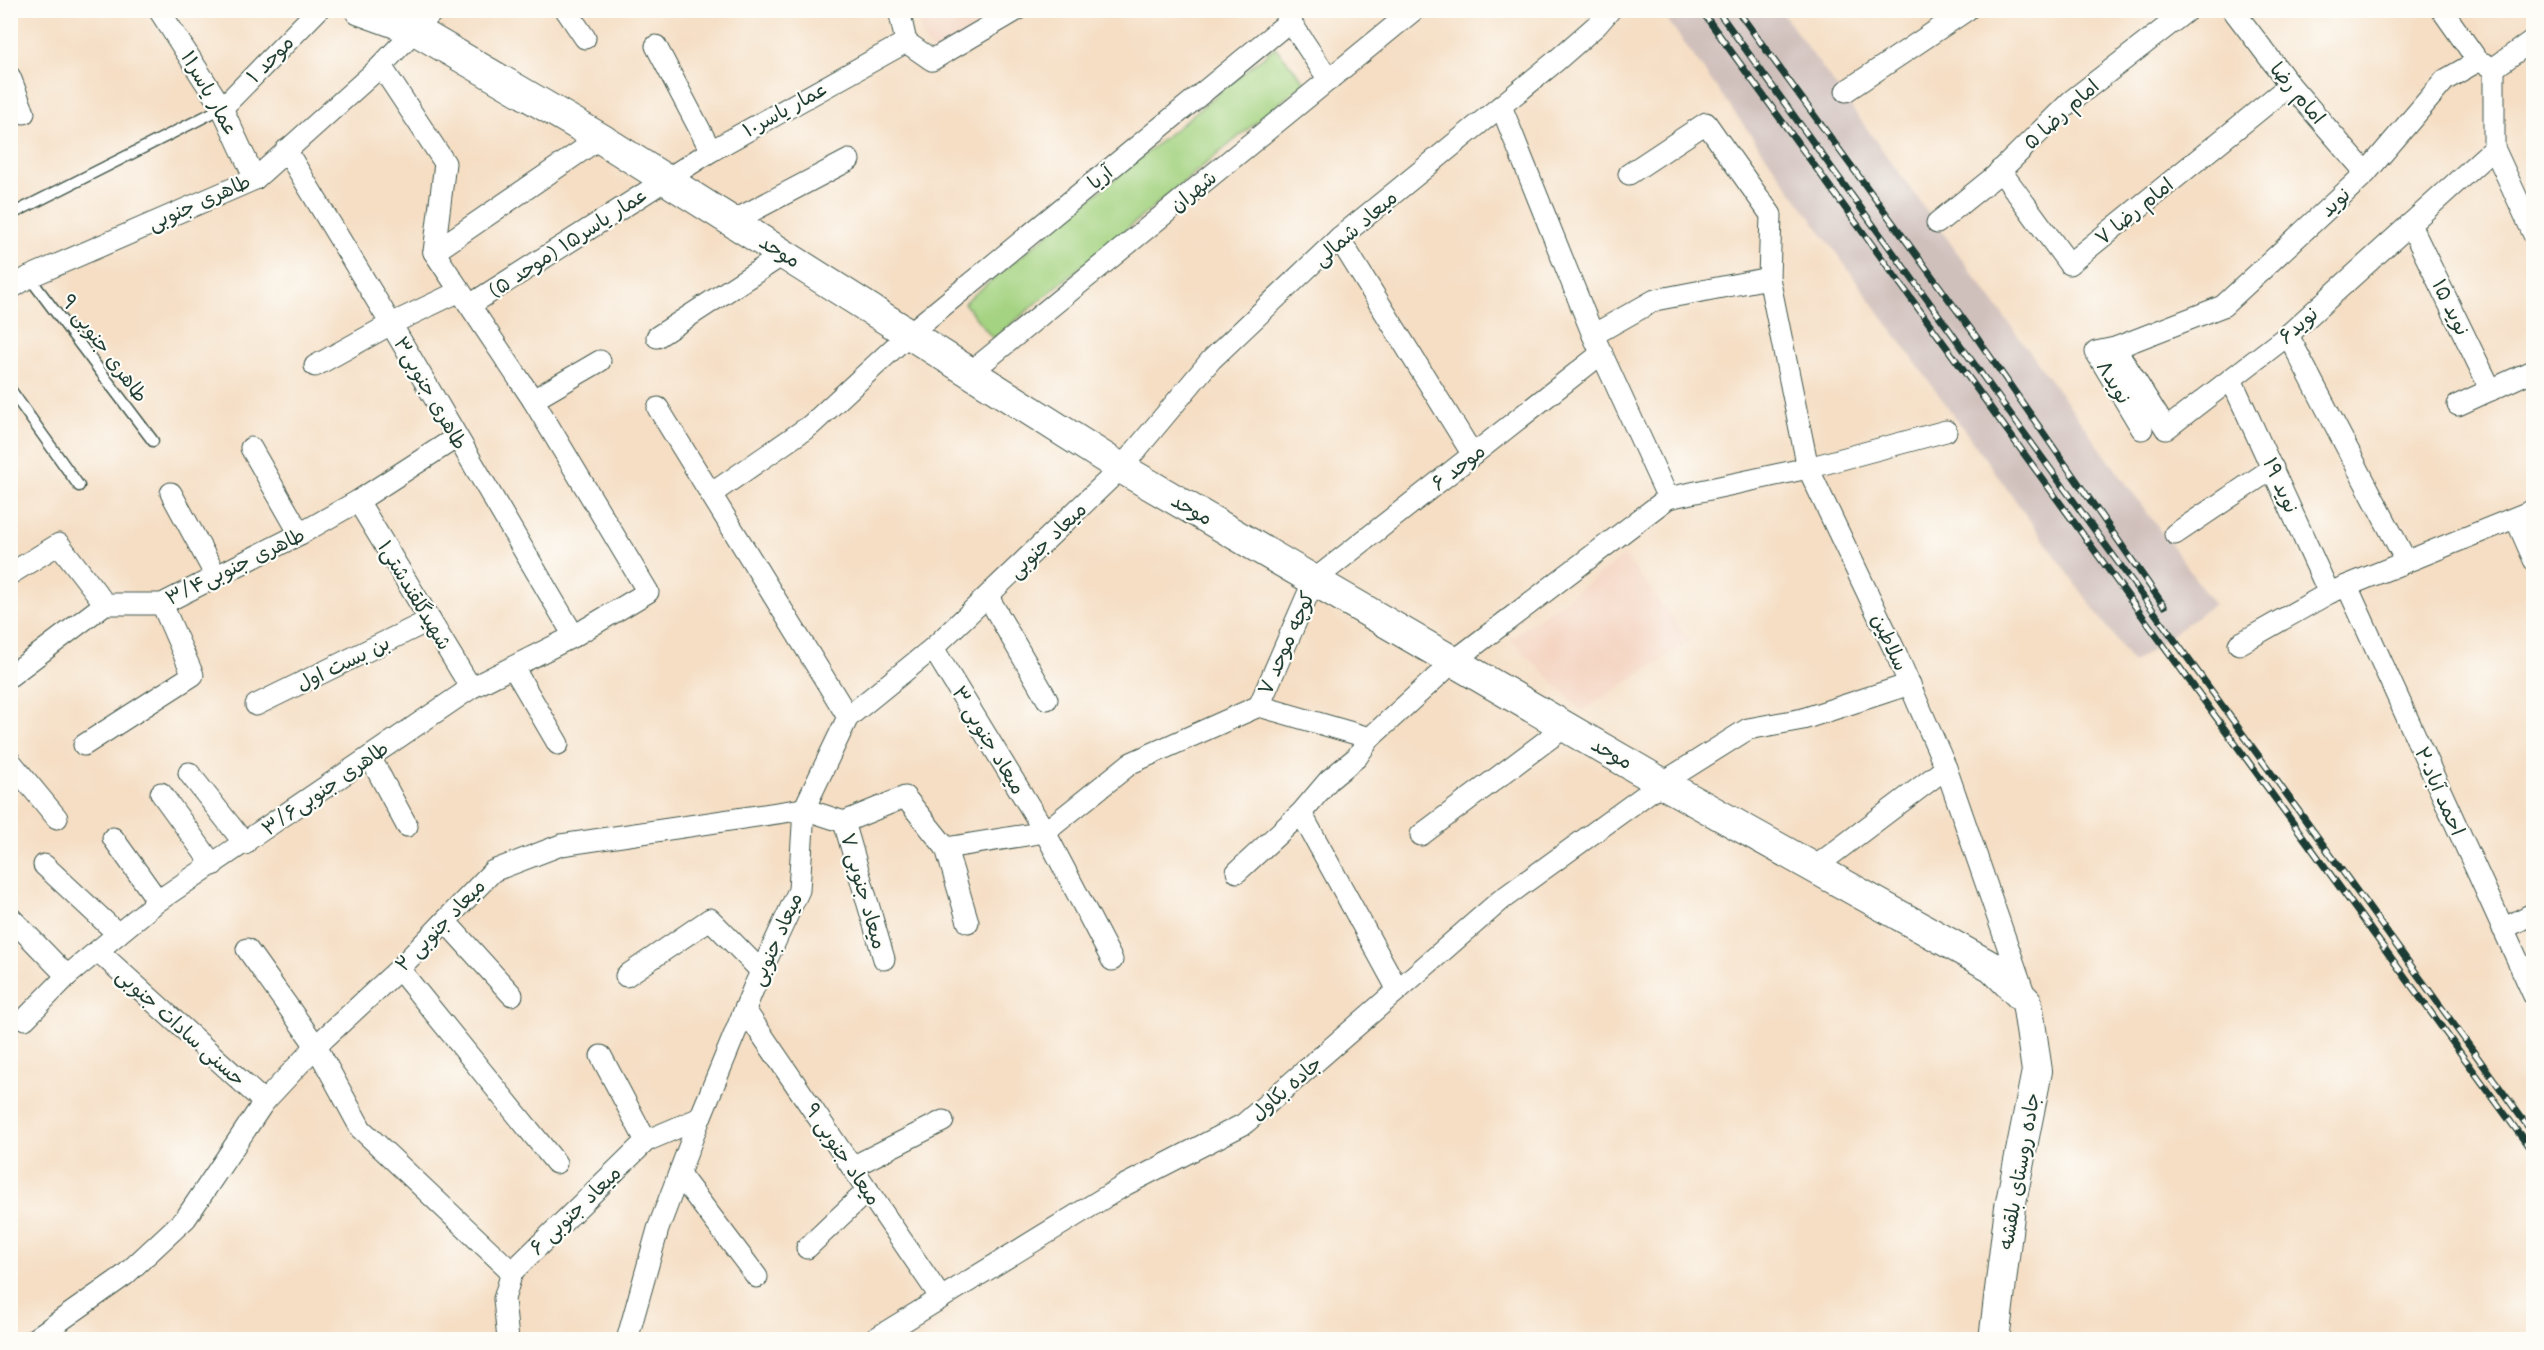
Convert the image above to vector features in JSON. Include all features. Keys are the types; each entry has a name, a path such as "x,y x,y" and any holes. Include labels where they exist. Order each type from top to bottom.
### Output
{"street":[{"name":"عمار یاسر۱۱","path":"159,10 222,108 255,179"},
{"name":"موحد ۱","path":"222,108 318,10"},
{"name":"موحد","path":"360,10 425,20 600,138 1121,468 1662,783 1992,967 2028,1002"},
{"path":"566,10 585,38"},
{"path":"899,10 906,42 932,60 1017,10"},
{"name":"شهران","path":"971,372 1414,10"},
{"name":"میعاد شمالی","path":"1121,468 1211,360 1339,238 1501,106 1597,25 1610,10"},
{"path":"1846,91 1967,10"},
{"name":"امام رضا ۵","path":"1937,223 2000,170 2071,101 2188,10"},
{"name":"امام رضا","path":"2233,10 2290,85 2366,173"},
{"path":"2442,10 2486,64 2494,148 2534,235"},
{"path":"1287,16 1329,80"},
{"name":"آریا","path":"711,494 811,425 909,333 1287,16"},
{"name":"طاهری جنوبی","path":"10,289 28,277 255,179 381,66 425,20"},
{"name":"نوید","path":"2115,348 2223,306 2366,173 2445,80 2486,64 2534,39"},
{"name":"عمار یاسر۱۰","path":"666,179 711,151 906,42"},
{"path":"656,46 711,151"},
{"path":"381,66 445,163 434,252 534,400 600,361"},
{"path":"10,77 24,112"},
{"name":"امام رضا ۷","path":"2000,170 2068,264 2290,85"},
{"path":"1501,106 1598,344 1668,498"},
{"name":"سلاطین","path":"1629,174 1706,123 1771,215 1769,278 1808,468 1910,684 1946,768 2028,1002"},
{"path":"434,252 600,138"},
{"name":"نوید۶","path":"2115,348 2166,429 2288,335 2494,148"},
{"name":"طاهری جنوبی۳","path":"286,150 574,636"},
{"path":"732,221 849,160"},
{"name":"عمار یاسر۱۵ (موحد ۵)","path":"315,366 391,324 465,298 666,179"},
{"name":"نوید ۱۵","path":"2410,224 2492,390"},
{"path":"1339,238 1473,455"},
{"path":"657,338 784,254"},
{"name":"موحد ۶","path":"1314,580 1473,455 1598,344 1655,300 1769,278"},
{"path":"2288,335 2406,561"},
{"name":"نوید۸","path":"2115,348 2096,352 2142,429"},
{"path":"2458,405 2534,370"},
{"name":"نوید ۱۹","path":"2231,378 2273,468 2338,590"},
{"name":"طاهری جنوبی۳/۶","path":"25,1019 67,976 158,901 471,688 574,636 648,592 534,400"},
{"path":"658,408 848,717"},
{"path":"1238,872 1301,813 1329,780 1357,757 1370,738 1454,661 1668,498 1808,468 1946,431"},
{"name":"طاهری جنوبی۳/۴","path":"105,604 162,604 300,534 358,501 458,437"},
{"path":"251,448 300,534"},
{"name":"میعاد جنوبی","path":"627,1340 658,1229 700,1118 799,890 804,809 848,717 933,648 1121,468"},
{"path":"2175,534 2273,468"},
{"path":"171,494 216,576"},
{"name":"شهیدگلقندشتی۱","path":"358,501 471,688"},
{"path":"2239,644 2338,590 2525,515 2534,560"},
{"path":"10,574 59,544 105,604 10,676"},
{"name":"کوچه موحد ۷","path":"1259,706 1314,580"},
{"name":"احمد آباد۲۰","path":"2338,590 2534,996"},
{"path":"988,597 1047,699"},
{"path":"84,745 193,675 162,604"},
{"name":"بن بست اول","path":"256,705 430,620"},
{"name":"میعاد جنوبی ۳","path":"933,648 1045,832 1112,960"},
{"path":"513,667 558,744"},
{"name":"جاده بکاول","path":"873,1340 1125,1185 1244,1124 1501,900 1662,783 1748,729 1803,719 1910,684"},
{"path":"946,848 1045,832 1131,763 1259,706 1370,738"},
{"path":"1421,835 1566,726"},
{"path":"370,757 407,826"},
{"path":"10,761 57,818"},
{"path":"1815,867 1946,768"},
{"path":"189,773 245,843"},
{"path":"161,793 213,865"},
{"path":"804,809 844,822 905,797 946,848 968,922"},
{"name":"میعاد جنوبی ۲","path":"33,1340 125,1275 186,1218 264,1102 316,1046 399,969 493,871 561,845 804,809"},
{"path":"1301,813 1398,990"},
{"name":"میعاد جنوبی ۷","path":"844,822 884,959"},
{"path":"113,838 158,901"},
{"path":"44,865 118,934"},
{"path":"2503,929 2534,913"},
{"path":"10,917 67,976"},
{"path":"626,976 710,919 762,972"},
{"path":"445,921 512,995"},
{"path":"247,949 316,1046 361,1129 512,1272 504,1299 508,1340"},
{"name":"حسنی سادات جنوبی","path":"98,951 264,1102"},
{"path":"399,969 556,1162"},
{"name":"جاده روستای بلقشه","path":"1994,1340 2010,1207 2037,1071 2028,1002"},
{"name":"میعاد جنوبی ۹","path":"746,1010 941,1298"},
{"path":"601,1056 646,1141"},
{"name":"میعاد جنوبی ۶","path":"512,1272 646,1141 700,1118"},
{"path":"852,1167 943,1121"},
{"path":"679,1174 757,1277"},
{"path":"807,1248 868,1190"}],"lane":[{"path":"10,215 222,108"},
{"name":"طاهری جنوبی ۹","path":"28,277 153,441"},
{"path":"10,389 79,486"}],"shaded area":[{"path":"916,11 1007,11 933,54 922,36"},
{"path":"1661,11 1781,11 2214,604 2133,663"},
{"path":"1625,556 1690,641 1582,711 1510,639"}],"green space":[{"path":"1275,47 1305,82 993,339 964,303"}],"railway":[{"path":"1701,10 2534,1154"},
{"path":"1717,10 2534,1135"},
{"path":"1737,10 1975,335 2164,606"}]}
